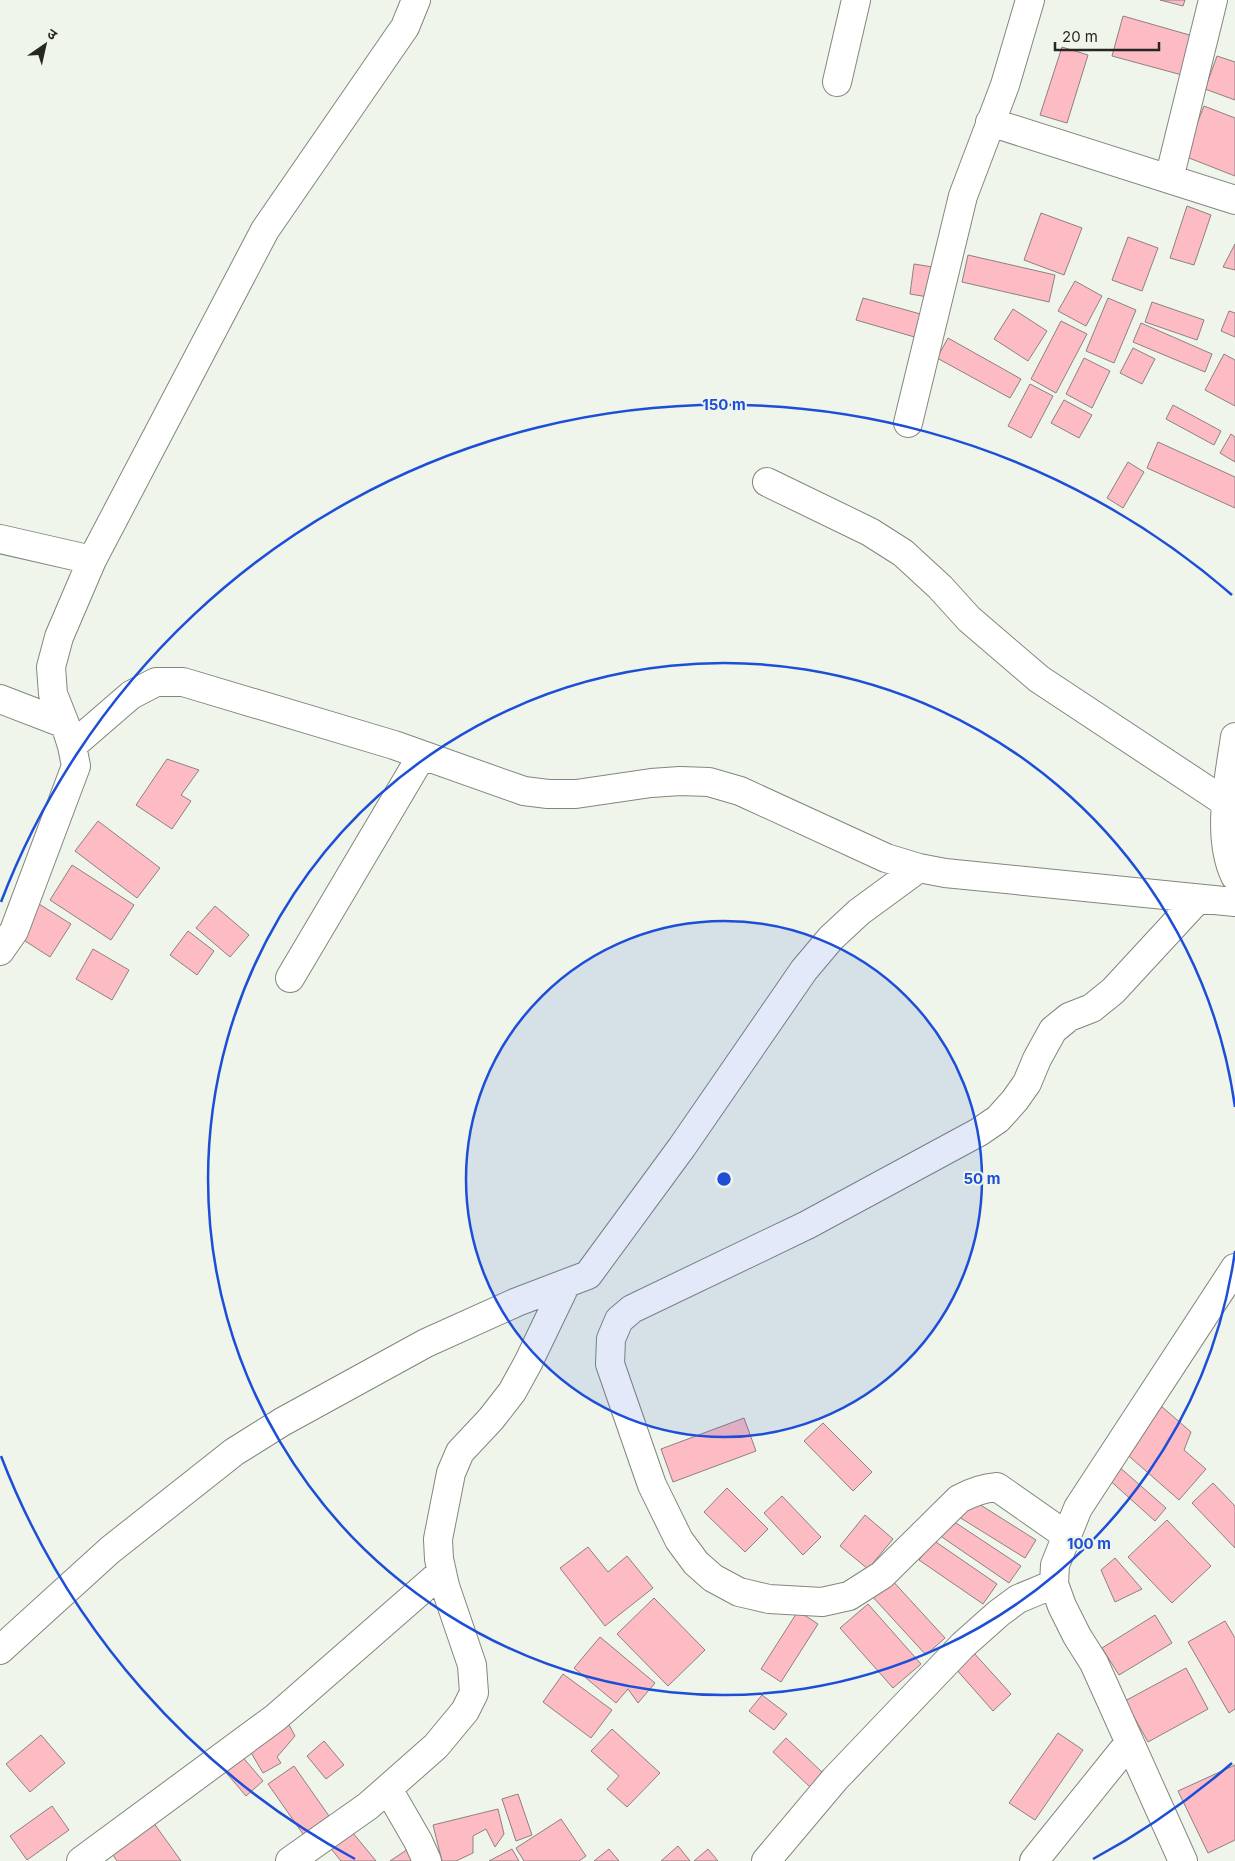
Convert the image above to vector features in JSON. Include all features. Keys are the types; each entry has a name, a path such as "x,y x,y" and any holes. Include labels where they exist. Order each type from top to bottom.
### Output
{"street":[{"path":"0,951 14,931 76,766 69,735 53,694 51,666 59,637 92,560 265,230 406,27 416,0"},
{"path":"837,82 856,0"},
{"path":"908,422 963,196 1005,85 1030,0"},
{"path":"1169,179 1214,0"},
{"path":"990,122 1235,200"},
{"path":"767,482 854,523 902,553 940,588 969,620 1040,679 1230,801"},
{"path":"0,539 92,560"},
{"path":"69,735 131,695 156,682 183,682 394,745 524,791 548,794 576,794 651,783 709,782 740,791 886,858 919,868 945,873 1235,902"},
{"path":"0,699 69,735"},
{"path":"1235,737 1225,838 1235,876"},
{"path":"290,978 422,755"},
{"path":"0,1650 110,1550 234,1452 282,1422 426,1343 517,1302 588,1275 677,1154 810,964 831,938 859,912 919,868"},
{"path":"1067,1536 997,1487 986,1488 972,1492 959,1499 882,1575 849,1596 822,1602 770,1599 739,1592 713,1578 696,1563 679,1540 652,1485 610,1364 611,1339 619,1320 632,1308 807,1225 970,1137 998,1119 1027,1083 1037,1059 1053,1030 1069,1017 1092,1008 1113,991 1198,899"},
{"path":"1183,1861 1094,1663 1077,1636 1062,1606 1054,1584 1055,1565 1078,1508 1235,1268"},
{"path":"290,1861 368,1806 388,1789 436,1746 465,1712 474,1693 472,1665 445,1586 439,1559 438,1539 451,1473 460,1452 491,1419 512,1392 566,1284"},
{"path":"81,1861 275,1718 442,1572"},
{"path":"766,1861 835,1779 963,1645 1018,1599 1054,1584"},
{"path":"1034,1861 1129,1743"},
{"path":"388,1789 418,1841 427,1861"}],"building":[{"path":"1160,0 1185,0 1183,6"},
{"path":"1123,16 1193,36 1182,75 1112,56"},
{"path":"1062,47 1088,55 1067,123 1040,115"},
{"path":"1217,56 1235,62 1235,100 1205,89"},
{"path":"1204,106 1235,118 1235,176 1184,156"},
{"path":"1187,206 1211,215 1194,265 1170,258"},
{"path":"1041,213 1082,228 1064,275 1024,260"},
{"path":"1128,237 1158,248 1142,291 1112,280"},
{"path":"1235,244 1235,270 1223,267"},
{"path":"968,255 1055,275 1049,302 962,282"},
{"path":"914,264 939,268 934,298 910,294"},
{"path":"1075,281 1102,296 1086,326 1058,311"},
{"path":"863,298 924,315 918,338 856,320"},
{"path":"1108,298 1136,310 1114,363 1086,351"},
{"path":"1152,302 1204,320 1197,340 1145,322"},
{"path":"1013,309 1047,331 1028,361 994,339"},
{"path":"1229,311 1235,313 1235,337 1221,331"},
{"path":"1061,321 1087,334 1056,393 1031,379"},
{"path":"1141,323 1212,354 1205,372 1133,342"},
{"path":"948,338 1021,379 1010,398 937,358"},
{"path":"1133,348 1155,359 1142,384 1120,373"},
{"path":"1224,354 1235,360 1235,406 1205,390"},
{"path":"1084,358 1110,371 1092,408 1066,394"},
{"path":"1030,384 1053,396 1031,438 1008,426"},
{"path":"1064,400 1092,415 1079,438 1051,423"},
{"path":"1173,405 1221,431 1214,445 1166,419"},
{"path":"1231,434 1235,437 1235,462 1220,453"},
{"path":"1158,442 1235,477 1235,508 1147,468"},
{"path":"1128,462 1144,472 1123,508 1107,498"},
{"path":"167,759 199,770 181,795 191,801 172,829 136,805"},
{"path":"98,821 160,868 137,898 75,851"},
{"path":"72,865 134,905 111,940 50,900"},
{"path":"39,904 71,924 50,957 19,937"},
{"path":"215,906 249,935 230,957 196,928"},
{"path":"188,931 214,951 197,975 170,955"},
{"path":"93,949 129,970 112,1000 76,979"},
{"path":"1161,1406 1191,1432 1184,1450 1206,1469 1179,1500 1122,1450"},
{"path":"744,1418 756,1451 673,1482 661,1449"},
{"path":"823,1423 872,1472 853,1491 804,1441"},
{"path":"1117,1465 1166,1508 1155,1521 1106,1477"},
{"path":"1213,1483 1235,1506 1235,1548 1192,1503"},
{"path":"727,1488 768,1529 745,1552 704,1512"},
{"path":"782,1496 821,1537 803,1555 764,1513"},
{"path":"971,1499 1036,1540 1025,1558 951,1512"},
{"path":"865,1515 893,1539 868,1569 840,1546"},
{"path":"950,1519 1021,1566 1009,1583 939,1535"},
{"path":"1167,1520 1211,1566 1172,1603 1128,1557"},
{"path":"933,1540 997,1584 983,1604 919,1560"},
{"path":"588,1547 608,1572 627,1556 653,1588 605,1626 560,1568"},
{"path":"1115,1558 1142,1589 1115,1602 1101,1570"},
{"path":"890,1578 945,1638 926,1655 871,1595"},
{"path":"654,1598 705,1650 668,1686 617,1634"},
{"path":"868,1604 921,1664 893,1688 840,1628"},
{"path":"798,1611 818,1624 781,1682 761,1669"},
{"path":"1155,1615 1172,1643 1119,1675 1102,1648"},
{"path":"1225,1621 1235,1638 1235,1709 1229,1713 1188,1642"},
{"path":"600,1637 655,1683 638,1703 628,1689 616,1703 574,1668"},
{"path":"973,1652 1011,1694 993,1711 955,1668"},
{"path":"1186,1668 1208,1709 1148,1742 1125,1701"},
{"path":"563,1674 612,1710 591,1738 543,1702"},
{"path":"762,1695 787,1714 774,1730 749,1711"},
{"path":"287,1721 295,1736 277,1757 281,1763 263,1773 246,1744"},
{"path":"612,1729 660,1773 627,1807 607,1789 619,1776 591,1751"},
{"path":"1058,1733 1083,1750 1035,1820 1009,1803"},
{"path":"41,1735 65,1763 30,1792 6,1764"},
{"path":"786,1738 823,1773 810,1787 773,1752"},
{"path":"324,1741 344,1765 326,1779 307,1756"},
{"path":"240,1754 263,1781 246,1796 223,1769"},
{"path":"1235,1765 1235,1840 1208,1853 1178,1791"},
{"path":"294,1766 329,1816 303,1834 268,1784"},
{"path":"518,1794 532,1835 516,1841 502,1799"},
{"path":"52,1806 69,1830 27,1860 10,1836"},
{"path":"498,1809 504,1834 495,1847 486,1829 473,1836 473,1853 456,1861 442,1861 433,1825"},
{"path":"561,1819 586,1856 579,1861 524,1861 516,1848"},
{"path":"153,1822 181,1861 117,1861 111,1852"},
{"path":"348,1827 376,1861 341,1861 327,1844"},
{"path":"414,1845 419,1861 390,1861"},
{"path":"678,1846 690,1861 661,1861"},
{"path":"512,1849 519,1861 489,1861"},
{"path":"609,1849 619,1861 594,1861"},
{"path":"708,1849 718,1861 694,1861"}]}
